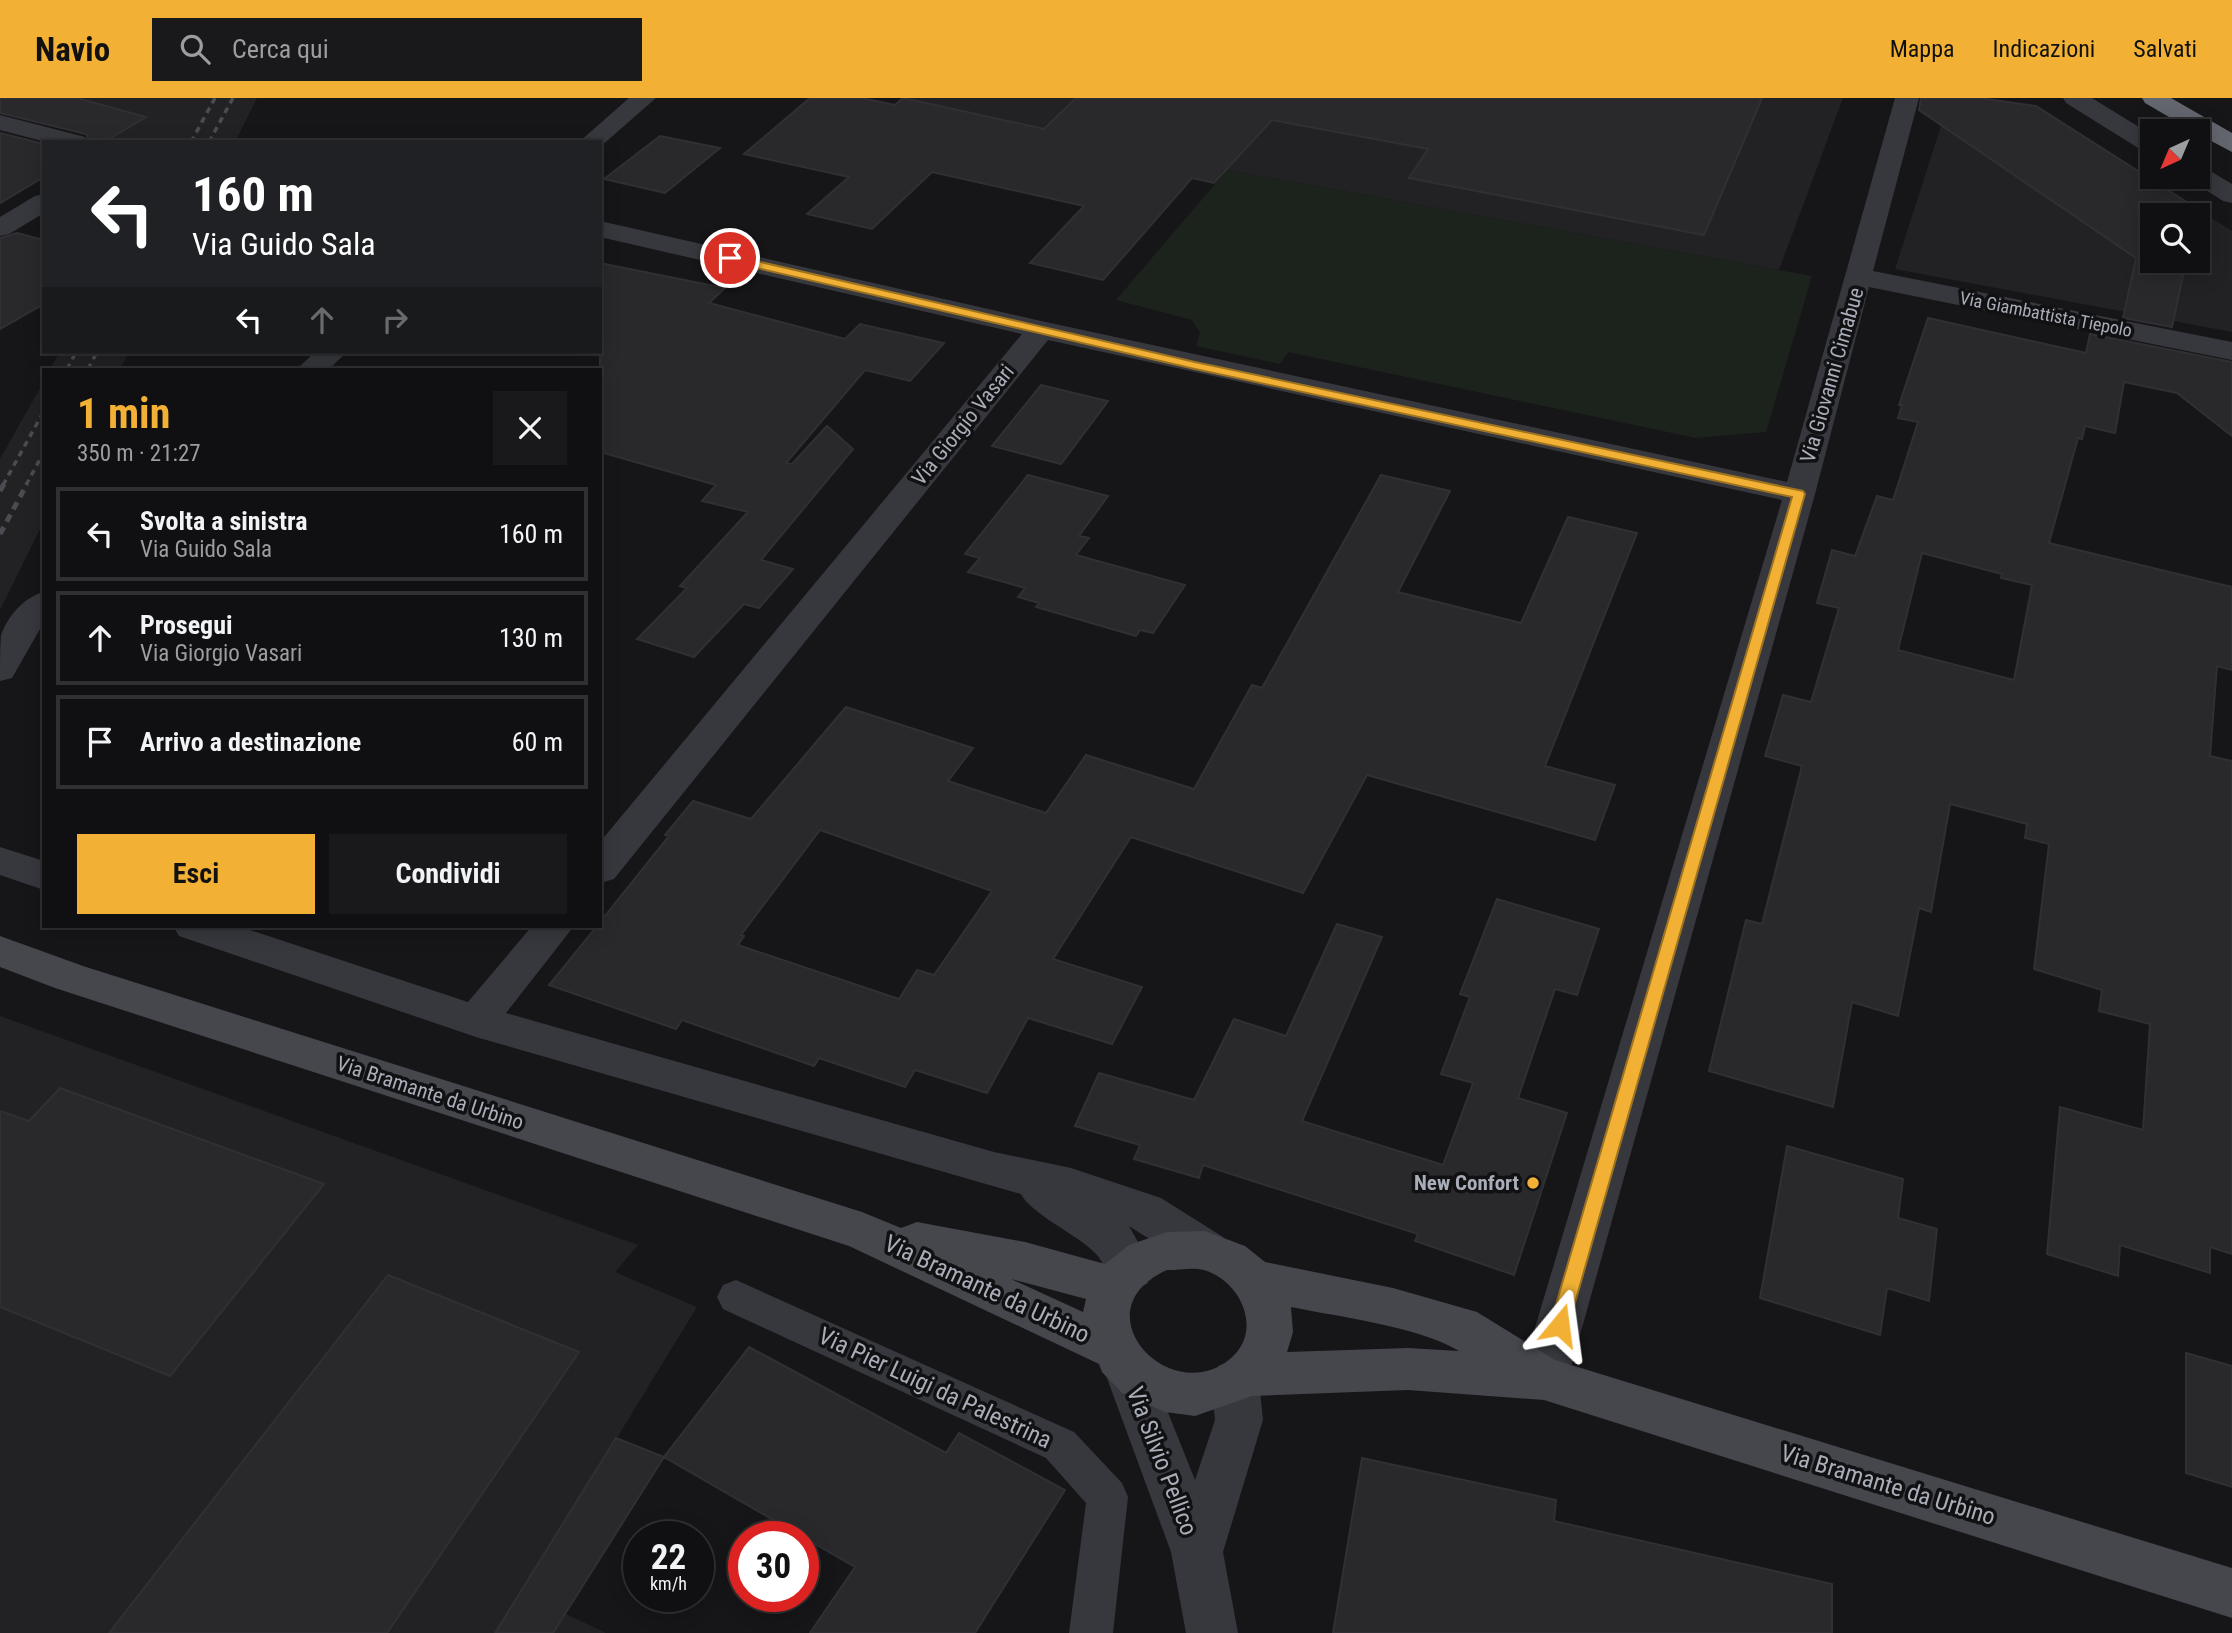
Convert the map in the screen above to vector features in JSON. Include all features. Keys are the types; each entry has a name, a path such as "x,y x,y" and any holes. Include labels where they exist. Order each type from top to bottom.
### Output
{"highway":[{"path":"2154,98 2232,144"}],"street":[{"name":"Via Giovanni Cimabue","path":"1544,1378 1799,494 1907,98"},
{"path":"2075,98 2140,139"},
{"path":"593,140 636,99"},
{"path":"0,122 68,140"},
{"path":"2210,181 2232,195"},
{"path":"0,228 42,203"},
{"path":"602,229 1041,330 1799,494"},
{"name":"Via Giambattista Tiepolo","path":"1860,277 2232,351"},
{"name":"Via Giorgio Vasari","path":"602,867 1041,330"},
{"path":"312,368 330,354"},
{"path":"0,670 26,620 42,604"},
{"path":"0,861 42,875"},
{"path":"199,928 476,1021 994,1170 1071,1186 1145,1211 1207,1251 1232,1262 1254,1279 1268,1301 1271,1330 1264,1355 1241,1378 1215,1391 1186,1395 1157,1389 1120,1359 1106,1325 1108,1300 1123,1278 1141,1261 1167,1251 1207,1251"},
{"path":"476,1021 552,928"},
{"name":"Via Bramante da Urbino","path":"0,951 69,977 862,1231 1123,1278"},
{"path":"994,1170 1068,1206 1113,1240 1123,1278"},
{"name":"Via Bramante da Urbino","path":"862,1231 1120,1359"},
{"name":"Via Bramante da Urbino","path":"1254,1279 1393,1308 1460,1327 1544,1378"},
{"name":"Via Silvio Pellico","path":"1120,1359 1197,1552 1212,1633"},
{"name":"Via Bramante da Urbino","path":"1241,1378 1408,1368 1544,1378 2232,1592"},
{"name":"Via Silvio Pellico","path":"1197,1552 1240,1420 1241,1378"}],"lane":[{"name":"Via Pier Luigi da Palestrina","path":"736,1297 1060,1445 1107,1497 1091,1633"}],"shaded area":[{"path":"0,98 257,98 236,140 108,140 0,110"},
{"path":"903,98 1843,98 1779,270 1227,170 1214,183 889,110"},
{"path":"1946,98 1980,98 2036,106 2140,172 2140,189 2166,189 2188,203 2140,203 2140,273 2210,273 2210,217 2232,231 2232,332 1895,269 1940,129"},
{"path":"1227,170 1812,276 1766,432 1696,438 1288,352 1280,364 1196,346 1200,333 1192,320 1116,300"},
{"path":"59,354 128,354 121,368 51,368"},
{"path":"42,385 42,525 0,610 0,459"},
{"path":"0,1016 638,1245 615,1272 697,1307 522,1593 606,1633 0,1633"}],"building":[{"path":"0,98 77,98 146,117 107,140 89,140 86,134 0,113"},
{"path":"810,98 862,98 895,105 903,98 1044,129 1076,98 1762,98 1704,235 1409,178 1428,149 1272,120 1214,183 1192,178 1103,280 1030,263 1084,206 932,172 872,229 807,214 849,177 744,154"},
{"path":"1921,98 1980,98 2036,106 2140,172 2140,189 2166,189 2188,203 2140,203 2140,273 2183,273 2172,327 2123,318 2136,258 1919,110"},
{"path":"0,133 42,144 42,178 0,203"},
{"path":"660,136 720,148 665,193 604,179"},
{"path":"17,233 42,239 42,305 0,329 0,238"},
{"path":"602,263 725,288 709,303 845,339 860,324 944,343 910,381 865,370 786,463 792,464 827,426 853,449 761,560 793,569 759,608 744,604 694,657 637,639 687,588 680,586 748,512 702,501 716,485 602,453"},
{"path":"1928,318 2086,353 2090,334 2232,362 2232,436 2177,393 2124,382 2115,433 2085,426 2082,439 2078,438 2049,543 2232,587 2232,670 2217,666 2210,756 2232,761 2232,1254 2210,1247 2210,1273 2120,1245 2118,1276 2047,1254 2060,1107 2143,1130 2150,1024 2099,1011 2102,990 2034,969 2049,844 2025,838 2027,824 1950,804 1931,912 1919,908 1898,1016 1852,1002 1833,1107 1709,1071 1746,920 1762,924 1802,766 1765,756 1783,695 1811,702 1839,608 1817,603 1832,550 1855,556 1877,496 1893,500 1918,422 1898,418 1902,405 1899,405","holes":["1922,553 2002,574 2001,578 2032,585 2014,680 1898,650"]},
{"path":"1041,385 1108,401 1061,464 992,446"},
{"path":"1028,475 1108,496 1079,536 1089,538 1076,555 1185,585 1153,633 1140,630 1136,636 1036,607 1039,603 1018,597 1025,588 968,572 980,558 965,554"},
{"path":"1381,475 1450,491 1398,592 1521,623 1568,517 1637,533 1545,766 1615,785 1595,840 1367,775 1303,893 1131,837 1053,959 1142,987 1112,1044 1028,1018 987,1093 915,1070 905,1087 819,1058 814,1066 682,1020 676,1029 549,985 595,928 602,928 602,920 669,836 665,835 693,801 751,819 846,707 973,748 948,781 1046,813 1086,755 1194,789 1252,685 1262,688","holes":["820,830 992,891 934,975 917,970 899,999 738,945 744,936 741,935"]},
{"path":"1497,899 1599,929 1577,995 1555,989 1518,1098 1567,1113 1514,1275 1415,1241 1418,1234 1203,1165 1199,1178 1134,1159 1140,1145 1075,1126 1099,1073 1194,1100 1234,1019 1286,1036 1337,924 1382,937 1302,1121 1443,1165 1473,1083 1441,1074 1470,997 1460,994"},
{"path":"60,1088 324,1184 170,1376 0,1307 0,1111 29,1121"},
{"path":"1787,1146 1903,1179 1898,1218 1937,1229 1929,1301 1887,1288 1880,1335 1760,1298"},
{"path":"388,1275 579,1352 387,1633 109,1633"},
{"path":"749,1347 946,1453 959,1433 1065,1490 975,1633 810,1633 855,1567 819,1546 819,1521 775,1521 664,1457"},
{"path":"2186,1353 2232,1366 2232,1487 2186,1473"},
{"path":"616,1438 664,1457 553,1633 495,1633"},
{"path":"1362,1458 1556,1500 1554,1521 1832,1584 1832,1633 1333,1633"}],"railway":[{"path":"192,140 215,98"},
{"path":"210,140 233,98"},
{"path":"68,368 75,354"},
{"path":"89,368 96,354"},
{"path":"3,485 42,415"},
{"path":"26,485 42,456"},
{"path":"0,491 4,484"},
{"path":"0,534 27,484"}],"place":[{"name":"New Confort","path":"1533,1183"}],"route":[{"path":"730,258 1195,365 1799,494 1560,1325"}]}
